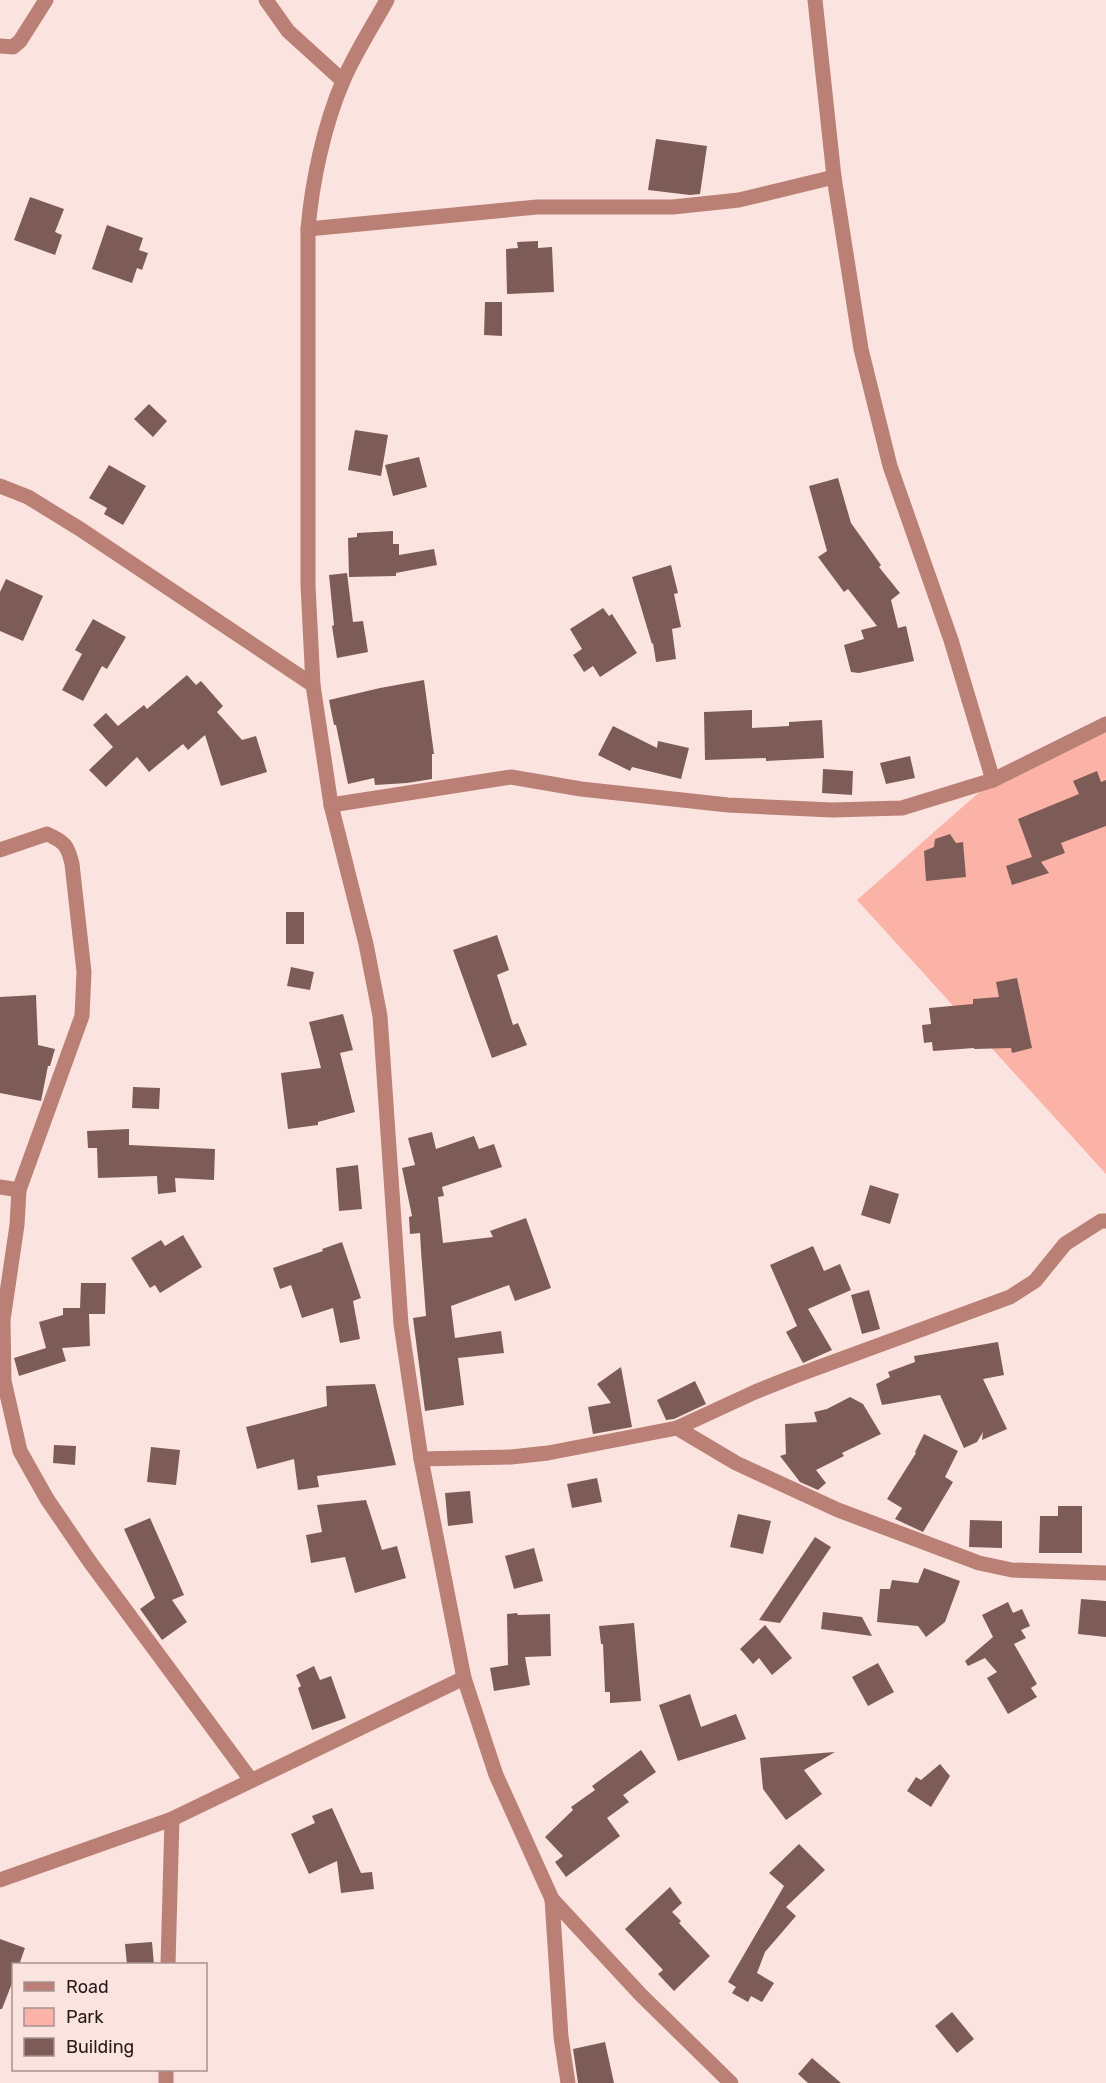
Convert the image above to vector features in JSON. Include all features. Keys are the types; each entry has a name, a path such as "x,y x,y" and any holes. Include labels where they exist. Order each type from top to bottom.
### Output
{"street":[{"path":"0,46 13,47 20,41 46,0"},
{"path":"266,0 288,31 343,81"},
{"path":"387,0 343,81 322,148 311,198 308,230 308,585 313,685 331,805 366,944 380,1016 400,1324 421,1460 464,1678 496,1775 552,1899 641,1995 731,2083"},
{"path":"815,0 834,177 861,349 890,466 951,640 993,780"},
{"path":"308,230 537,207 684,206 739,200 834,177"},
{"path":"0,486 28,497 80,529 313,685"},
{"path":"331,805 511,777 581,789 728,805 832,810 902,808 993,780 1106,724"},
{"path":"0,850 47,834 59,839 68,848 72,864 84,972 82,1016 19,1190 17,1225 3,1320 2,1382 20,1451 47,1498 90,1562 251,1780"},
{"path":"0,1187 19,1190"},
{"path":"421,1460 511,1457 548,1453 677,1428 795,1376 1010,1298 1035,1281 1065,1244 1101,1221 1106,1221"},
{"path":"677,1428 736,1463 838,1510 979,1563 1012,1570 1106,1572"},
{"path":"0,1880 172,1819 464,1678"},
{"path":"168,1963 172,1819"},
{"path":"552,1899 561,2037 568,2083"}],"green space":[{"path":"1106,724 1106,1174 857,900 993,780"}],"building":[{"path":"656,139 707,146 700,194 648,190"},
{"path":"30,197 64,209 55,232 62,235 55,255 14,240"},
{"path":"107,225 143,238 139,250 148,253 142,270 137,268 132,283 92,269"},
{"path":"538,241 538,248 552,247 554,292 507,294 506,249 518,248 517,242"},
{"path":"485,302 502,302 502,336 484,335"},
{"path":"149,404 167,421 153,437 134,419"},
{"path":"355,430 388,435 381,476 348,470"},
{"path":"419,457 427,487 393,496 385,465"},
{"path":"109,465 146,486 123,525 104,514 107,508 89,498"},
{"path":"838,478 851,523 881,565 879,567 900,593 891,600 898,628 906,626 914,661 859,673 851,672 844,645 864,639 861,630 877,626 848,589 844,592 818,557 827,551 809,486"},
{"path":"393,531 393,544 399,544 399,555 434,549 437,565 396,573 396,576 349,577 348,538 357,537 357,533"},
{"path":"671,565 678,593 674,594 681,627 672,629 676,659 656,662 653,643 632,577"},
{"path":"347,573 353,622 363,621 368,652 337,658 332,626 334,625 329,575"},
{"path":"6,579 43,596 23,641 0,631 0,592"},
{"path":"603,608 609,616 612,614 637,653 600,677 593,666 584,672 573,655 582,649 570,629"},
{"path":"93,619 126,637 107,669 102,666 83,701 62,690 82,654 75,650"},
{"path":"187,675 196,685 201,681 223,706 217,712 242,740 256,736 267,772 221,786 205,735 188,750 183,744 149,772 137,757 106,787 89,770 113,747 93,725 106,713 118,726 144,705 147,709"},
{"path":"424,680 434,754 432,754 432,779 375,785 374,778 348,784 329,700"},
{"path":"752,710 752,728 789,726 789,722 822,720 824,758 766,761 766,758 705,760 704,712"},
{"path":"613,726 657,748 658,741 689,748 681,779 632,767 630,771 598,755"},
{"path":"910,756 915,778 886,784 880,763"},
{"path":"823,769 853,771 852,795 822,793"},
{"path":"1097,771 1101,782 1106,780 1106,826 1061,843 1065,853 1041,862 1049,873 1012,885 1006,866 1032,857 1018,819 1079,794 1073,781"},
{"path":"950,834 956,843 963,842 966,877 926,881 924,851 934,847 935,839"},
{"path":"286,912 304,912 304,944 286,944"},
{"path":"497,935 509,970 497,975 513,1025 518,1023 527,1045 492,1058 453,950"},
{"path":"291,967 314,972 310,990 287,986"},
{"path":"1017,978 1032,1048 1012,1053 1011,1048 933,1051 932,1042 924,1043 922,1025 931,1024 929,1008 973,1004 973,999 999,997 996,982"},
{"path":"36,995 38,1045 55,1049 50,1066 48,1066 41,1101 0,1093 0,997"},
{"path":"343,1014 353,1050 340,1053 355,1112 318,1122 318,1125 288,1129 281,1073 321,1068 309,1022"},
{"path":"133,1087 160,1088 159,1109 132,1108"},
{"path":"129,1129 129,1145 215,1149 214,1180 175,1178 176,1192 158,1194 157,1176 98,1178 97,1148 88,1148 87,1131"},
{"path":"432,1132 436,1149 474,1136 479,1149 494,1144 502,1167 442,1187 444,1196 438,1197 443,1243 493,1237 490,1231 526,1218 551,1288 515,1301 509,1285 451,1306 455,1338 501,1331 504,1353 458,1358 464,1405 425,1411 413,1318 426,1316 420,1233 410,1234 409,1217 412,1216 402,1168 415,1165 408,1138"},
{"path":"358,1165 362,1209 339,1211 336,1168"},
{"path":"870,1185 899,1194 890,1224 861,1215"},
{"path":"183,1235 202,1267 160,1293 155,1285 150,1288 131,1258 161,1240 165,1246"},
{"path":"342,1242 361,1298 353,1301 360,1339 340,1343 333,1308 302,1318 291,1285 280,1289 273,1268"},
{"path":"813,1246 824,1271 840,1264 851,1290 808,1309 832,1350 803,1363 786,1332 797,1326 770,1265"},
{"path":"81,1283 106,1283 105,1314 89,1314 90,1346 62,1348 66,1361 19,1376 14,1358 46,1348 39,1322 63,1315 63,1308 80,1308"},
{"path":"869,1290 880,1329 862,1334 851,1295"},
{"path":"998,1342 1004,1375 983,1379 1007,1429 982,1440 983,1432 977,1442 964,1448 940,1395 882,1405 876,1384 890,1377 888,1372 915,1362 914,1356"},
{"path":"621,1367 632,1427 593,1434 588,1407 611,1403 597,1384"},
{"path":"695,1381 706,1404 674,1419 666,1420 657,1400"},
{"path":"375,1384 396,1465 317,1476 319,1487 298,1490 294,1459 257,1469 246,1427 327,1406 326,1386"},
{"path":"850,1397 863,1404 881,1434 842,1453 844,1456 816,1470 826,1483 818,1490 800,1482 780,1456 786,1454 785,1424 817,1422 814,1412 827,1409"},
{"path":"924,1434 958,1451 945,1477 953,1482 923,1532 895,1519 902,1508 887,1499 916,1453"},
{"path":"54,1445 76,1446 75,1465 53,1463"},
{"path":"151,1447 180,1450 176,1485 147,1482"},
{"path":"597,1478 602,1502 572,1508 567,1484"},
{"path":"470,1491 473,1523 448,1526 445,1493"},
{"path":"366,1500 382,1550 397,1546 406,1578 355,1593 345,1557 311,1563 306,1535 322,1532 317,1505"},
{"path":"1058,1506 1082,1506 1082,1553 1039,1553 1040,1516 1058,1516"},
{"path":"738,1514 771,1521 763,1554 730,1547"},
{"path":"150,1518 184,1595 172,1600 187,1622 162,1640 140,1609 155,1598 124,1529"},
{"path":"970,1520 1002,1521 1002,1548 969,1547"},
{"path":"815,1537 831,1547 780,1623 759,1620"},
{"path":"534,1548 543,1581 514,1589 505,1556"},
{"path":"924,1568 960,1581 945,1622 926,1637 918,1626 877,1622 880,1589 890,1589 892,1580 918,1583"},
{"path":"1081,1599 1106,1601 1106,1637 1078,1634"},
{"path":"1008,1602 1013,1613 1022,1609 1030,1626 1021,1630 1026,1638 1014,1644 1037,1684 1031,1688 1037,1697 1008,1714 987,1678 997,1672 985,1658 968,1666 965,1661 993,1637 982,1615"},
{"path":"823,1612 862,1617 872,1636 821,1629"},
{"path":"517,1613 518,1615 550,1614 551,1656 525,1657 530,1685 494,1691 490,1668 508,1665 507,1614"},
{"path":"634,1623 641,1701 610,1703 610,1692 605,1692 603,1644 601,1644 599,1626"},
{"path":"765,1625 792,1658 772,1675 759,1658 753,1664 740,1649"},
{"path":"878,1663 894,1692 868,1706 852,1677"},
{"path":"314,1666 320,1680 331,1676 346,1718 312,1730 296,1675"},
{"path":"690,1694 701,1727 736,1714 746,1739 678,1761 659,1705"},
{"path":"641,1750 656,1772 623,1795 629,1802 607,1818 620,1836 566,1877 555,1862 563,1856 545,1837 573,1810 571,1807 595,1790 592,1786"},
{"path":"835,1752 804,1770 822,1794 786,1820 763,1789 760,1758"},
{"path":"940,1764 950,1776 931,1807 907,1791 916,1777 921,1780"},
{"path":"332,1808 361,1873 372,1872 374,1889 341,1893 337,1861 309,1874 291,1834 315,1823 312,1816"},
{"path":"799,1844 825,1870 786,1907 796,1916 765,1952 757,1973 774,1983 762,2002 751,1996 748,2002 732,1993 736,1987 728,1982 784,1886 769,1873"},
{"path":"670,1887 682,1903 672,1912 681,1921 679,1923 710,1956 674,1991 658,1974 663,1970 625,1929"},
{"path":"0,1939 25,1948 20,1963 12,1963 12,1983 2,2009 0,2009"},
{"path":"152,1942 154,1963 127,1963 125,1944"},
{"path":"952,2012 974,2039 957,2053 935,2026"},
{"path":"605,2042 614,2083 578,2083 573,2049"},
{"path":"812,2058 841,2083 808,2083 798,2074"}]}
